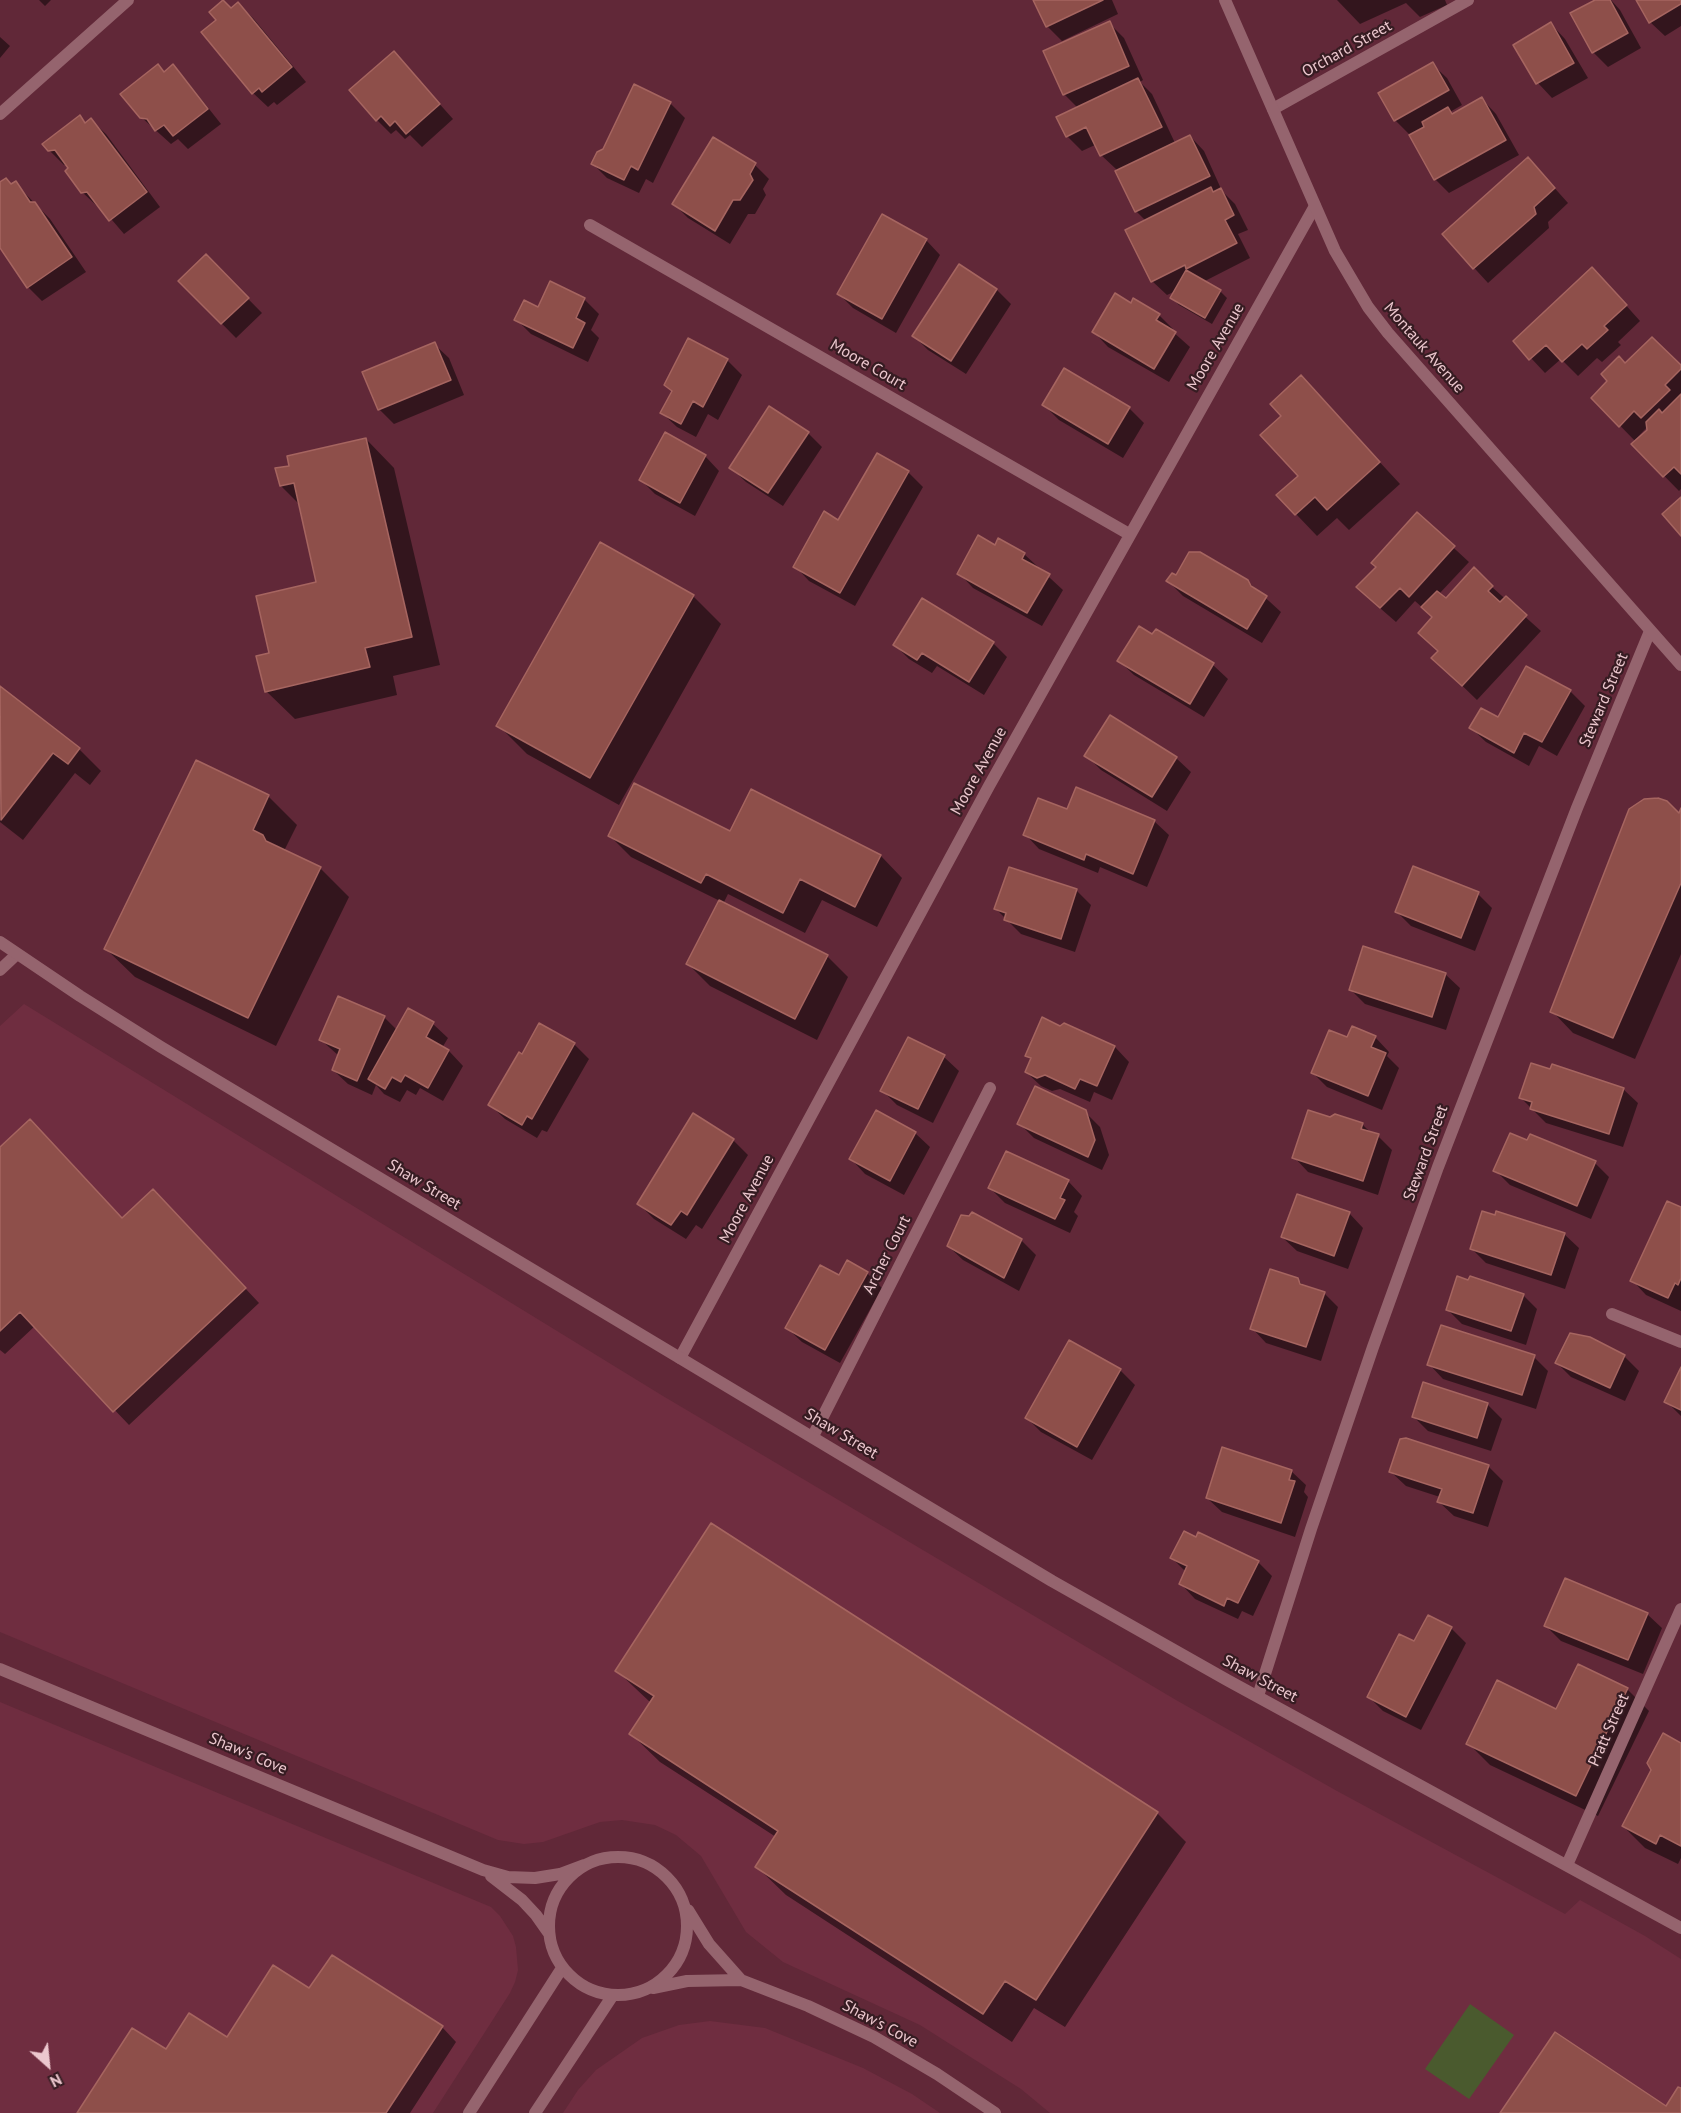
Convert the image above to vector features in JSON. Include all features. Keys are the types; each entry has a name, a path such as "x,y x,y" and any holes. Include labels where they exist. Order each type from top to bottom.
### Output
{"street":[{"path":"0,114 128,0"},
{"name":"Montauk Avenue","path":"1225,0 1335,251 1350,279 1388,333 1681,665"},
{"name":"Orchard Street","path":"1273,109 1468,0"},
{"name":"Moore Avenue","path":"680,1358 830,1077 1129,534 1315,206"},
{"name":"Moore Court","path":"590,225 1129,534"},
{"name":"Steward Street","path":"1258,1696 1311,1529 1373,1347 1442,1156 1568,829 1650,631"},
{"name":"Shaw Street","path":"0,942 161,1047 1062,1587 1681,1929"},
{"path":"0,970 17,954"},
{"name":"Archer Court","path":"813,1436 990,1088"},
{"path":"1612,1314 1681,1342"},
{"name":"Pratt Street","path":"1567,1865 1681,1609"},
{"name":"Shaw's Cove","path":"0,1669 483,1870 508,1877 535,1878 560,1874 584,1865"},
{"path":"622,1856 642,1860 659,1870 673,1883 683,1901 687,1920 686,1940 679,1959 668,1975 652,1986 633,1994 613,1995 594,1991 577,1982 562,1968 553,1951 548,1932 550,1912 556,1893 568,1877 584,1865 602,1858 622,1856"},
{"name":"Shaw's Cove","path":"483,1870 522,1900 548,1932"},
{"name":"Shaw's Cove","path":"683,1901 709,1944 741,1980"},
{"path":"469,2113 562,1968"},
{"name":"Shaw's Cove","path":"633,1994 687,1981 741,1980 808,2006 874,2037 937,2074 995,2113"},
{"path":"536,2113 613,1995"}],"shaded area":[{"path":"24,1004 663,1396 1176,1700 1337,1791 1565,1914 1580,1900 1681,1959 1681,2113 1050,2113 1021,2089 920,2025 783,1962 746,1932 701,1856 676,1835 655,1825 622,1820 600,1822 543,1842 524,1844 498,1840 0,1632 0,1026"},
{"path":"0,1702 491,1907 513,1936 518,1970 515,1982 433,2113 0,2113"},
{"path":"710,2021 765,2028 863,2068 912,2094 940,2113 563,2113 578,2090 596,2070 642,2038 679,2025"}],"green space":[{"path":"1470,2004 1514,2035 1469,2099 1425,2069"}],"building":[{"path":"223,0 231,8 238,2 292,67 262,92 259,88 252,94 201,32 216,20 209,12"},
{"path":"1033,0 1103,0 1046,27"},
{"path":"1595,0 1610,0 1628,33 1592,53 1570,13"},
{"path":"1636,0 1681,0 1681,4 1649,23"},
{"path":"1110,21 1129,66 1063,95 1043,51"},
{"path":"1551,22 1574,63 1536,84 1513,45"},
{"path":"394,51 440,104 406,134 395,121 390,126 381,116 376,121 349,90"},
{"path":"1433,62 1449,90 1394,121 1378,93"},
{"path":"158,64 164,72 173,64 208,109 173,136 164,125 155,131 147,119 140,118 120,94"},
{"path":"1138,78 1162,127 1100,156 1086,127 1066,137 1056,117"},
{"path":"634,84 671,102 638,170 631,166 624,180 591,164 597,152 603,149"},
{"path":"1482,97 1506,140 1434,180 1409,135 1424,127 1422,122 1448,107 1452,114"},
{"path":"80,115 85,123 91,118 147,192 109,221 87,192 81,193 65,171 68,168 55,150 48,151 42,144"},
{"path":"1190,135 1210,176 1135,212 1115,171"},
{"path":"713,137 756,163 750,174 753,180 740,200 733,200 715,231 672,204"},
{"path":"1528,157 1555,188 1534,207 1536,214 1473,269 1442,234"},
{"path":"6,178 11,184 16,181 30,202 35,202 72,257 27,288 0,248 0,182"},
{"path":"1211,187 1213,192 1221,188 1234,215 1225,220 1237,243 1186,269 1185,265 1151,282 1125,230"},
{"path":"882,214 927,239 882,319 837,294"},
{"path":"206,254 249,298 221,324 178,281"},
{"path":"959,264 997,289 951,361 912,336"},
{"path":"1592,267 1627,305 1604,326 1608,330 1587,349 1582,344 1562,362 1546,345 1529,360 1513,341"},
{"path":"1186,270 1221,290 1205,318 1170,298"},
{"path":"550,281 585,298 576,318 585,323 573,348 514,320 524,300 538,307"},
{"path":"1115,293 1131,303 1133,298 1160,314 1156,320 1176,332 1154,369 1092,332"},
{"path":"1652,337 1681,365 1681,369 1665,385 1670,390 1641,418 1634,411 1619,427 1591,398 1607,381 1601,374 1619,356 1625,363"},
{"path":"688,338 728,359 703,407 693,401 681,424 660,413 672,391 664,385"},
{"path":"435,342 451,380 378,410 362,372"},
{"path":"1064,368 1130,407 1108,444 1042,405"},
{"path":"1301,375 1380,462 1327,510 1315,497 1295,515 1276,495 1298,476 1260,435 1281,416 1270,404"},
{"path":"1681,394 1681,474 1674,467 1663,477 1631,444 1647,430 1646,422 1659,409 1662,413"},
{"path":"769,406 809,432 768,493 729,468"},
{"path":"665,432 706,455 680,503 639,480"},
{"path":"366,438 412,637 365,648 370,667 265,692 256,656 269,653 256,596 316,582 294,483 280,486 275,468 289,466 287,456"},
{"path":"877,453 909,471 840,593 793,567 824,511 838,520"},
{"path":"1681,497 1681,536 1662,514"},
{"path":"1417,512 1455,546 1409,597 1400,588 1380,608 1356,587 1376,567 1371,563"},
{"path":"978,535 995,545 998,538 1025,553 1022,559 1050,574 1027,613 957,574"},
{"path":"600,542 694,595 590,778 496,726"},
{"path":"1189,552 1200,552 1248,580 1251,586 1267,596 1247,629 1166,581 1172,573 1176,575"},
{"path":"1474,567 1493,586 1488,591 1500,602 1506,596 1527,615 1462,686 1431,658 1438,651 1418,633 1432,617 1421,607 1437,591 1446,598"},
{"path":"922,598 994,642 969,682 922,653 917,660 893,645"},
{"path":"1139,626 1152,634 1156,629 1214,663 1190,704 1117,661"},
{"path":"1526,666 1571,690 1542,742 1524,733 1514,753 1469,728 1481,708 1498,717"},
{"path":"0,686 80,748 68,764 53,753 1,820"},
{"path":"1110,715 1177,757 1152,797 1084,756"},
{"path":"196,760 269,795 253,830 263,835 266,841 321,867 248,1018 104,949"},
{"path":"634,783 730,831 751,789 881,855 855,907 800,879 783,913 706,874 701,883 608,836"},
{"path":"1076,787 1155,820 1133,874 1086,854 1084,860 1023,835 1038,798 1067,809"},
{"path":"1658,798 1667,801 1679,813 1681,808 1681,883 1613,1038 1550,1012 1629,809 1644,799"},
{"path":"1413,866 1479,892 1461,938 1395,912"},
{"path":"1009,867 1077,889 1061,939 1004,920 1006,913 994,909"},
{"path":"719,900 828,955 795,1019 686,964"},
{"path":"1363,946 1446,973 1432,1017 1349,990"},
{"path":"338,996 385,1016 357,1081 332,1070 340,1049 319,1040"},
{"path":"408,1008 434,1022 426,1037 449,1050 428,1088 405,1075 401,1082 392,1077 385,1089 368,1079"},
{"path":"1042,1017 1060,1026 1064,1023 1115,1046 1097,1086 1080,1079 1075,1089 1045,1075 1037,1078 1025,1072 1031,1058 1025,1056"},
{"path":"539,1023 575,1043 532,1119 527,1116 522,1125 488,1105 519,1052 522,1054"},
{"path":"1352,1026 1376,1036 1371,1047 1386,1053 1368,1096 1311,1073 1329,1030 1347,1037"},
{"path":"908,1037 945,1055 918,1109 880,1091"},
{"path":"1531,1063 1550,1069 1552,1064 1624,1088 1609,1134 1530,1109 1532,1102 1519,1098"},
{"path":"1035,1086 1086,1110 1095,1140 1088,1157 1017,1124"},
{"path":"876,1110 916,1132 890,1181 849,1159"},
{"path":"1308,1110 1330,1117 1335,1114 1363,1123 1361,1129 1379,1134 1363,1181 1292,1158"},
{"path":"693,1113 734,1139 687,1215 681,1211 671,1225 637,1204"},
{"path":"30,1119 122,1218 153,1189 246,1288 113,1412 20,1312 0,1331 0,1147"},
{"path":"1510,1133 1527,1140 1530,1134 1596,1161 1577,1206 1493,1171"},
{"path":"1006,1151 1069,1180 1060,1198 1065,1200 1055,1219 988,1188"},
{"path":"1297,1194 1350,1212 1334,1256 1281,1237"},
{"path":"1667,1201 1681,1207 1681,1278 1678,1285 1675,1283 1668,1298 1630,1281"},
{"path":"1482,1211 1495,1215 1496,1211 1565,1233 1551,1275 1470,1249"},
{"path":"972,1212 1022,1239 1004,1278 947,1246 961,1215 969,1216"},
{"path":"847,1260 868,1272 825,1350 785,1328 820,1265 839,1275"},
{"path":"1270,1269 1298,1278 1300,1284 1325,1292 1306,1347 1250,1329"},
{"path":"1457,1276 1468,1280 1470,1276 1524,1294 1511,1331 1446,1310"},
{"path":"1441,1325 1535,1355 1522,1395 1427,1365"},
{"path":"1570,1333 1590,1337 1625,1355 1610,1388 1555,1363"},
{"path":"1069,1340 1121,1369 1077,1447 1025,1418"},
{"path":"1681,1367 1681,1410 1664,1402"},
{"path":"1423,1382 1488,1403 1477,1438 1412,1417"},
{"path":"1406,1438 1489,1465 1473,1513 1437,1502 1442,1489 1389,1472 1400,1439"},
{"path":"1222,1447 1292,1470 1289,1480 1295,1481 1281,1523 1206,1498"},
{"path":"711,1523 1158,1812 1036,2000 1005,1981 983,2014 755,1867 778,1831 629,1734 654,1696 615,1671"},
{"path":"1184,1531 1196,1537 1198,1532 1259,1561 1238,1603 1227,1598 1224,1606 1179,1584 1187,1566 1170,1558"},
{"path":"1565,1578 1648,1613 1628,1660 1544,1626"},
{"path":"1428,1615 1452,1627 1406,1717 1367,1697 1399,1634 1414,1641"},
{"path":"1578,1664 1628,1688 1576,1796 1466,1744 1497,1680 1556,1709"},
{"path":"1663,1733 1681,1743 1681,1846 1660,1835 1656,1844 1622,1826 1651,1770 1647,1763"},
{"path":"332,1955 443,2026 386,2113 77,2113 132,2028 166,2049 189,2013 227,2037 273,1965 309,1988"},
{"path":"1555,2032 1666,2106 1678,2087 1681,2088 1681,2113 1500,2113"}]}
